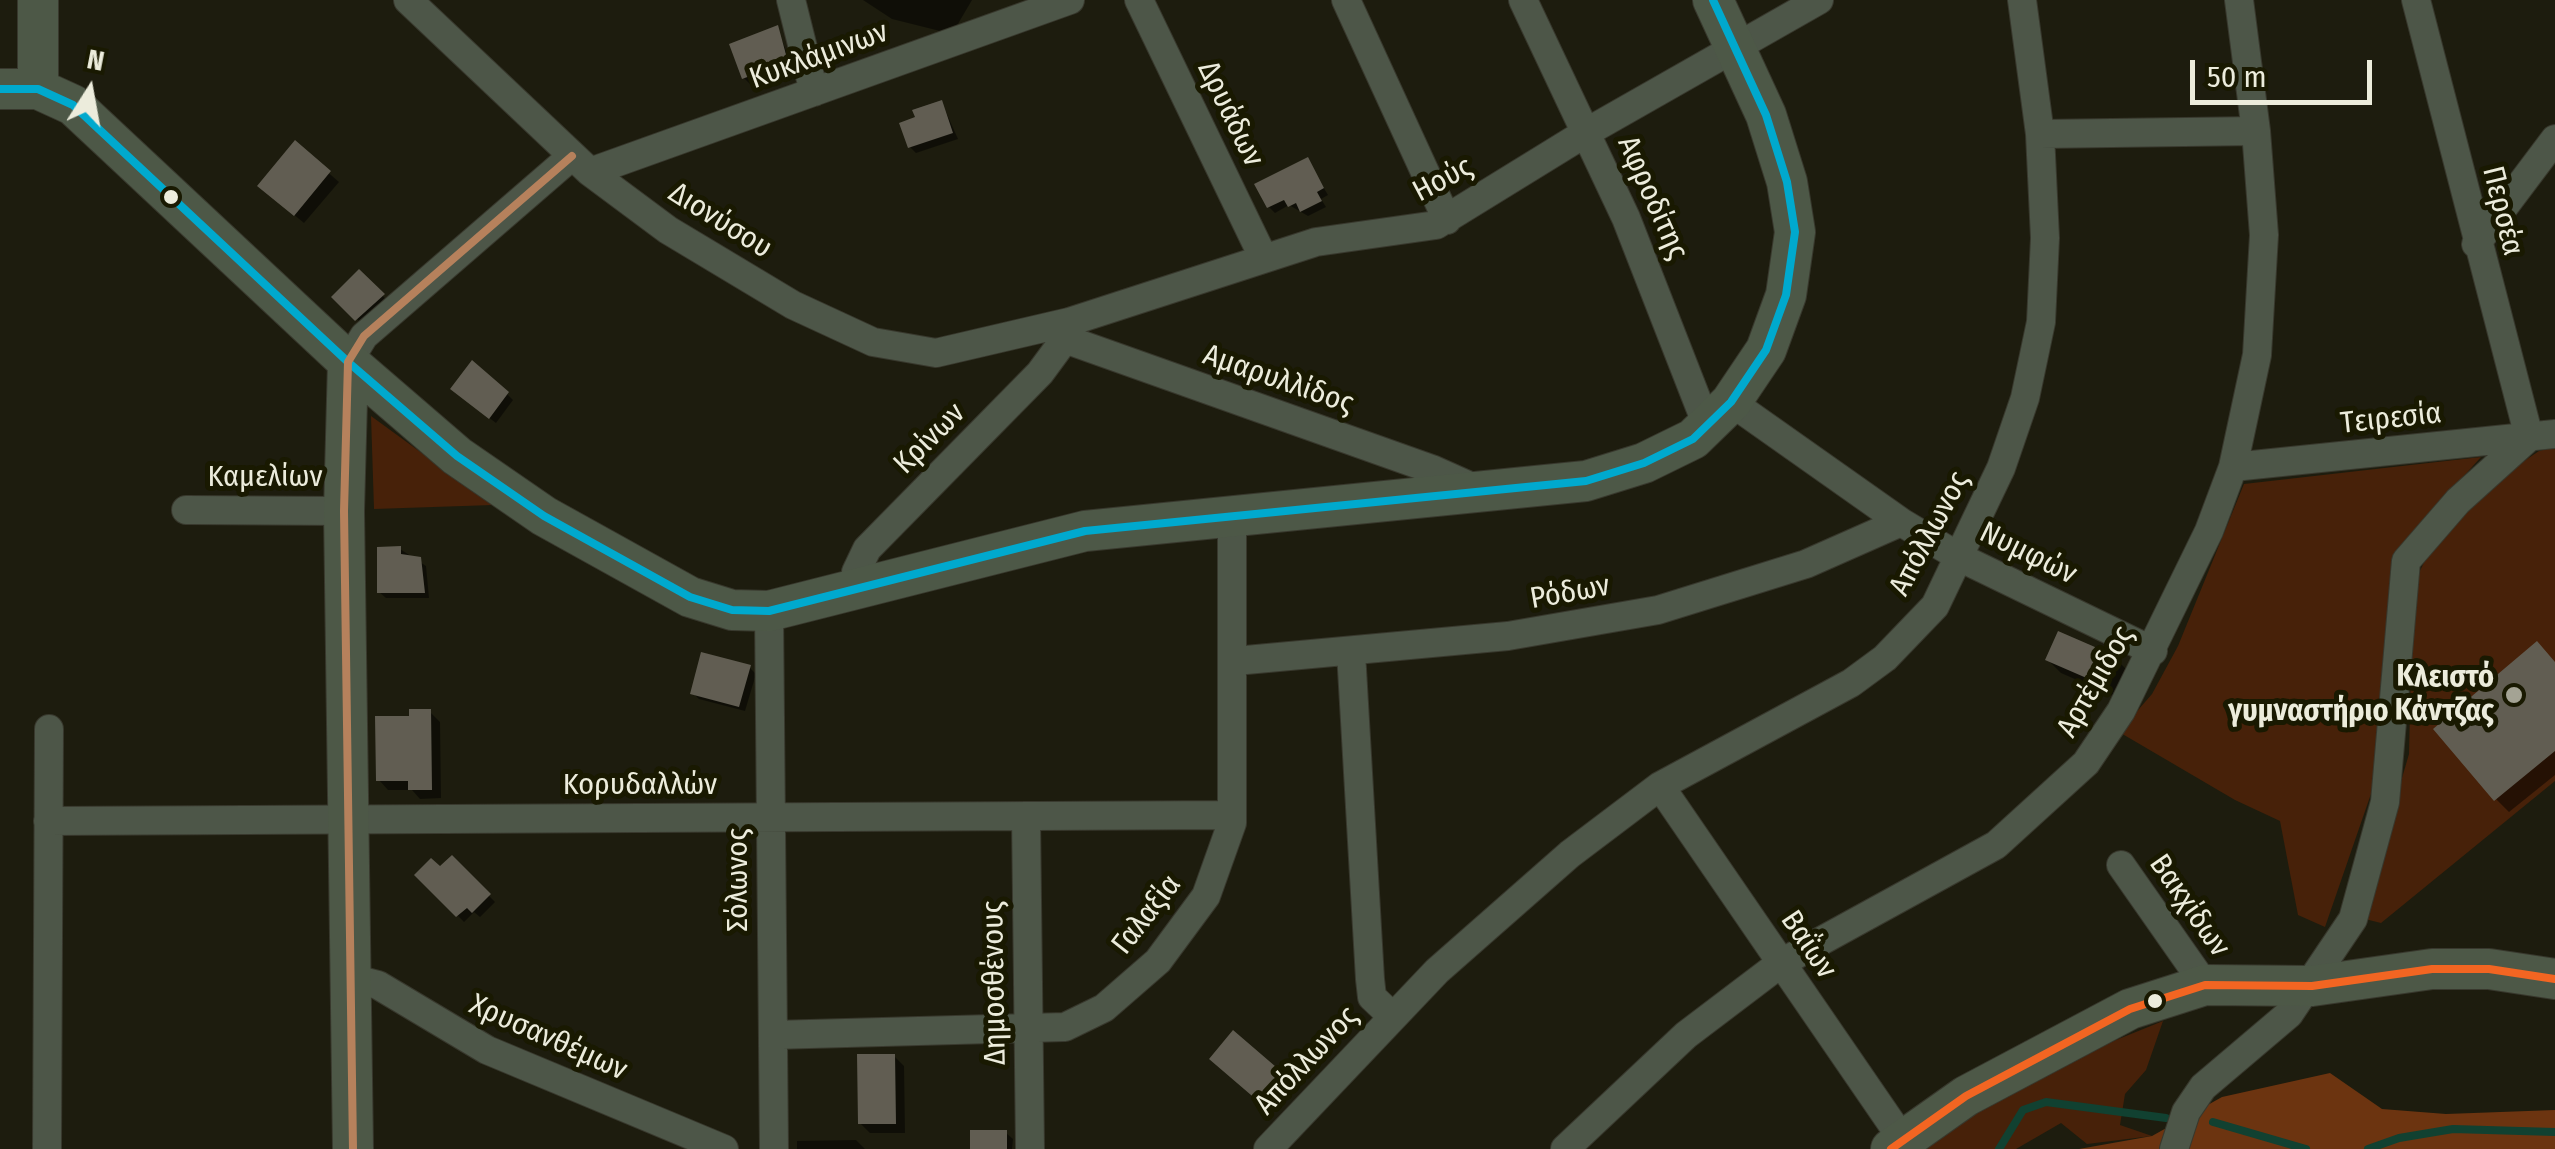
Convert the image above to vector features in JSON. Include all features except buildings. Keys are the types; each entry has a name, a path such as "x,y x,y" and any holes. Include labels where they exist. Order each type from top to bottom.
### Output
{"street":[{"path":"38,0 19,89 73,105 348,362 458,456 544,516 690,597 732,610 769,612 1084,532 1551,487 1610,476 1661,456 1720,415 1762,358 1777,327 1788,284 1795,223 1766,115 1713,0"},
{"name":"Διονύσου","path":"408,0 581,164 699,249 793,305 873,342 936,354 1063,332"},
{"path":"791,0 814,92"},
{"name":"Κυκλάμινων","path":"581,164 814,92 1018,8 1070,0"},
{"name":"Δρυάδων","path":"1139,0 1263,257"},
{"path":"1346,0 1447,220"},
{"name":"Αφροδίτης","path":"1523,0 1656,289 1720,415"},
{"name":"Ηούς","path":"1063,332 1263,257 1316,242 1424,228 1447,220 1587,132 1819,0"},
{"name":"Απόλλωνος","path":"1268,1149 1393,1017 1516,900 1660,786 1805,710 1884,658 1934,606 1961,558 2019,416 2042,322 2046,238 2040,134 2022,0"},
{"name":"Αρτέμιδος","path":"1564,1149 1686,1035 1782,963 1996,846 2086,762 2105,738 2153,651 2233,467 2248,413 2262,316 2264,235 2256,131 2238,0"},
{"name":"Περσέα","path":"2416,0 2476,244 2542,436"},
{"path":"2040,134 2256,131"},
{"path":"2476,244 2553,148"},
{"path":"353,1149 344,511 348,362 364,336 581,164"},
{"name":"Αμαρυλλίδος","path":"1063,332 1458,479 1482,492"},
{"name":"Κρίνων","path":"859,591 856,572 867,549 1040,373 1063,332"},
{"name":"Νυμφών","path":"1720,415 1961,558 2153,651"},
{"path":"2174,1149 2186,1112 2203,1087 2290,1014 2353,919 2384,802 2406,561 2458,501 2542,436"},
{"name":"Tειρεσία","path":"2233,467 2542,436"},
{"name":"Καμελίων","path":"186,510 344,511"},
{"name":"Γαλαξία","path":"773,1035 1066,1027 1090,1017 1158,961 1206,896 1224,855 1232,816 1232,515"},
{"name":"Ρόδων","path":"1235,661 1539,632 1658,610 1806,564 1901,522"},
{"name":"Σόλωνος","path":"769,612 774,1149"},
{"name":"Απόλλωνος","path":"1351,652 1372,997 1393,1017"},
{"path":"47,1149 49,729"},
{"name":"Βαΐων","path":"1660,786 1782,963 1897,1144"},
{"name":"Δημοσθένους","path":"1026,816 1030,1149"},
{"name":"Κορυδαλλών","path":"48,821 1232,816"},
{"name":"Βακχίδων","path":"2121,865 2205,985"},
{"path":"1897,1144 1966,1096 2130,1009 2205,985 2312,986 2432,969 2490,969 2555,979"},
{"name":"Χρυσανθέμων","path":"351,978 378,985 488,1050 724,1149"}],"shaded area":[{"path":"371,416 493,505 374,509"},
{"path":"2555,447 2555,781 2381,923 2361,918 2409,754 2412,619 2418,575 2435,539 2484,488 2539,451"},
{"path":"2481,457 2409,537 2373,788 2325,927 2298,915 2280,821 2235,800 2119,732 2152,694 2178,646 2244,484"},
{"path":"2163,1021 2146,1070 2125,1094 2120,1125 2152,1136 2087,1144 2061,1123 2016,1149 1904,1149 1973,1098"},
{"path":"2330,1073 2382,1109 2446,1114 2555,1110 2555,1149 2079,1149 2152,1136 2222,1097"}],"waterway":[{"path":"1999,1149 2023,1110 2046,1102 2166,1118"},
{"path":"2213,1122 2306,1149"},
{"path":"2368,1149 2399,1138 2453,1129 2555,1132"}],"transit line":[{"path":"0,89 38,89 73,105 348,362 457,456 544,516 690,597 732,610 769,611 1085,531 1586,481 1644,463 1693,439 1731,402 1766,350 1786,295 1795,232 1787,182 1766,115 1713,0"},
{"path":"353,1149 344,511 348,362 364,336 572,156"},
{"path":"1891,1149 1966,1096 2130,1009 2205,985 2312,986 2432,969 2489,969 2555,979"}],"place":[{"name":"Κλειστό γυμναστήριο Κάντζας","path":"2514,695"}]}
